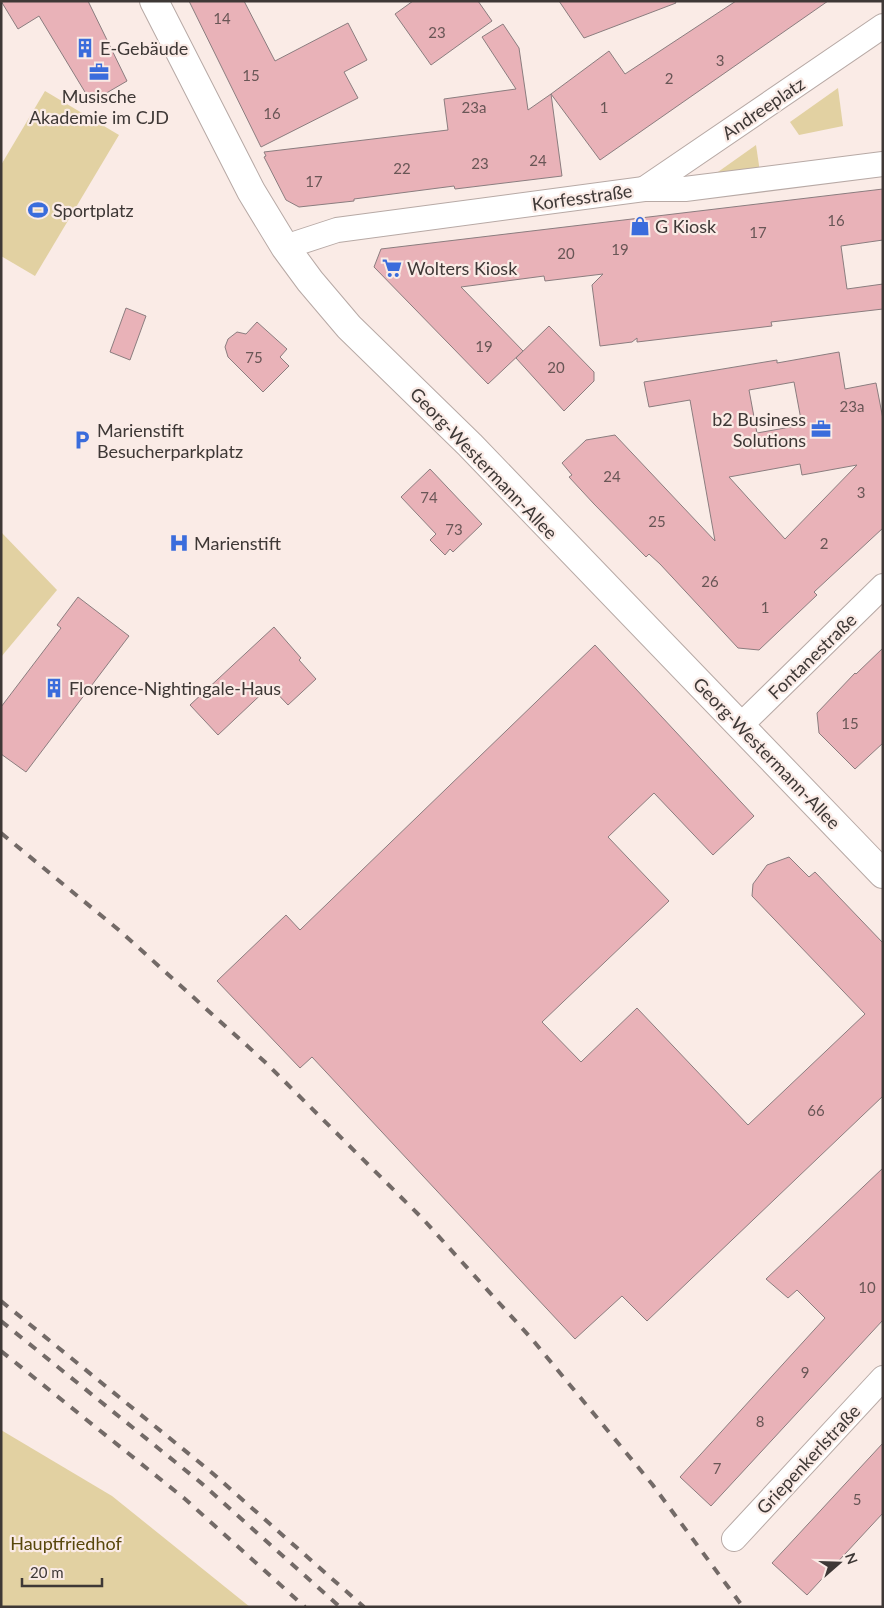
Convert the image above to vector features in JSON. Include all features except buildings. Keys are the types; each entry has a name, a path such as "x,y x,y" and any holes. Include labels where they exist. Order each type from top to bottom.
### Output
{"street":[{"name":"Georg-Westermann-Allee","path":"154,1 251,190 285,247 349,327 457,432 883,874"},
{"name":"Andreeplatz","path":"644,189 883,26"},
{"name":"Korfesstraße","path":"285,247 337,230 644,189 686,189 883,164"},
{"name":"Fontanestraße","path":"741,725 883,586"},
{"name":"Griepenkerlstraße","path":"734,1539 883,1378"}],"green space":[{"path":"838,88 843,126 799,135 790,122"},
{"name":"Sportplatz","path":"45,91 119,135 35,276 1,256 1,165"},
{"path":"756,145 760,172 708,179"},
{"path":"1,532 57,590 1,657"},
{"name":"Hauptfriedhof","path":"1,1430 112,1496 250,1607 1,1607"}],"railway":[{"path":"1,833 120,931 265,1062 422,1218 531,1338 652,1484 743,1607"},
{"path":"1,1301 210,1471 364,1607"},
{"path":"1,1321 200,1482 340,1607"},
{"path":"1,1351 185,1499 305,1607"}],"place":[{"name":"E-Gebäude","path":"85,48"},
{"name":"Musische Akademie im CJD","path":"99,72"},
{"name":"Sportplatz","path":"38,210"},
{"name":"G Kiosk","path":"640,226"},
{"name":"Wolters Kiosk","path":"392,268"},
{"name":"b2 Business Solutions","path":"821,429"},
{"name":"Marienstift Besucherparkplatz","path":"82,440"},
{"name":"Marienstift","path":"179,543"},
{"name":"Florence-Nightingale-Haus","path":"54,688"}]}
